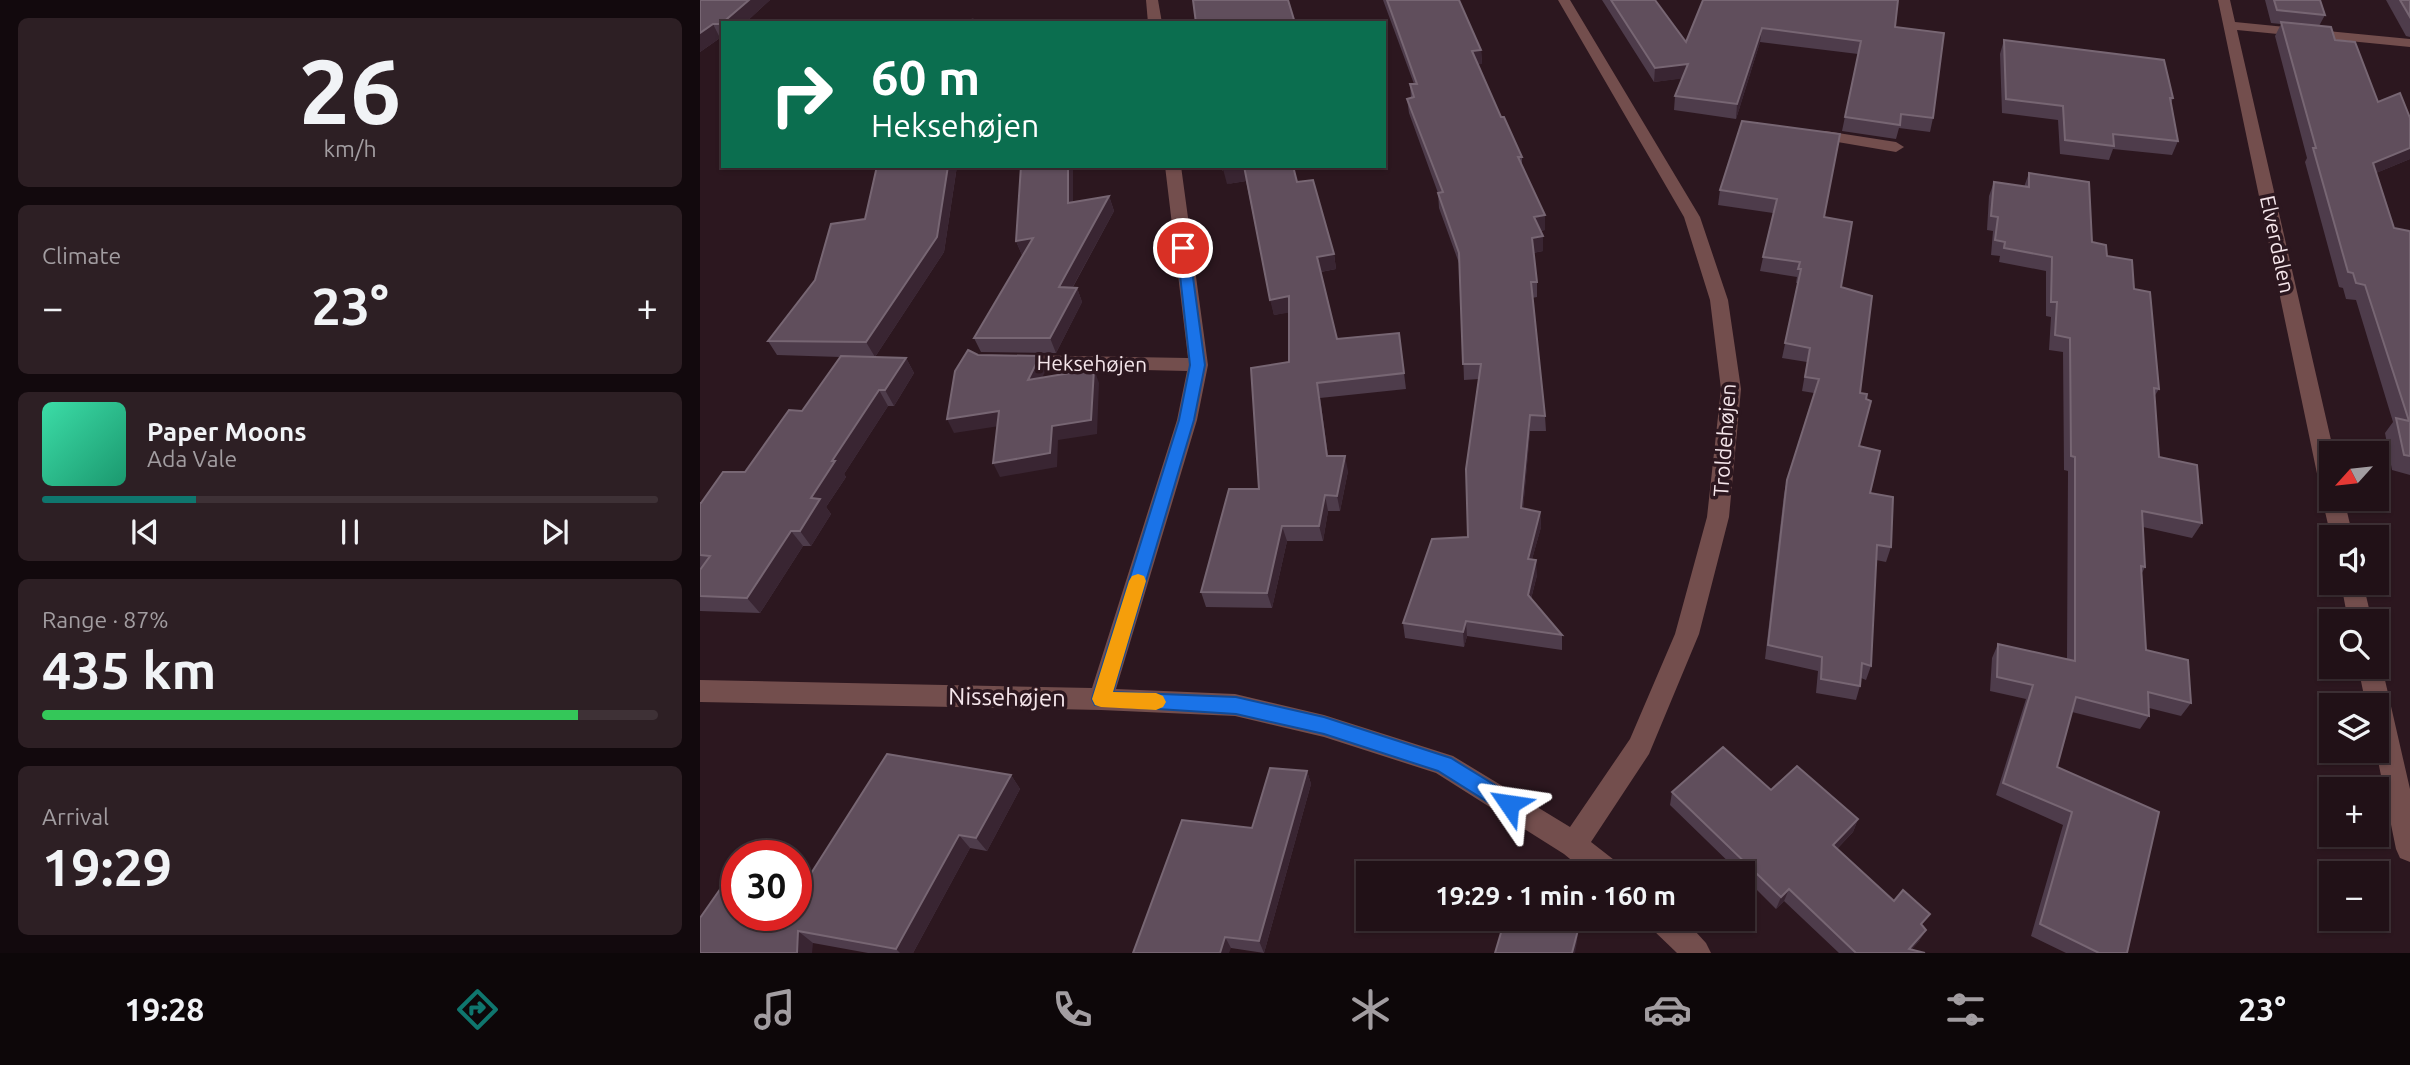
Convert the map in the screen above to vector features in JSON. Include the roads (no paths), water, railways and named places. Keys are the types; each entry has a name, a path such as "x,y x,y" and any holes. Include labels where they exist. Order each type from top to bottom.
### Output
{"street":[{"path":"1153,0 1155,21"},
{"name":"Troldehøjen","path":"1564,0 1692,218 1719,300 1731,389 1718,517 1687,634 1640,746 1574,845"},
{"name":"Elverdalen","path":"2224,0 2321,441"},
{"path":"2230,25 2410,43"},
{"path":"1825,136 1896,147"},
{"path":"1101,699 1187,420 1198,365 1173,168"},
{"name":"Heksehøjen","path":"999,360 1198,365"},
{"path":"2373,679 2410,849"},
{"name":"Nissehøjen","path":"700,691 1101,699 1236,705 1324,726 1444,764 1574,845 1593,861"},
{"path":"1676,931 1696,953"}]}
